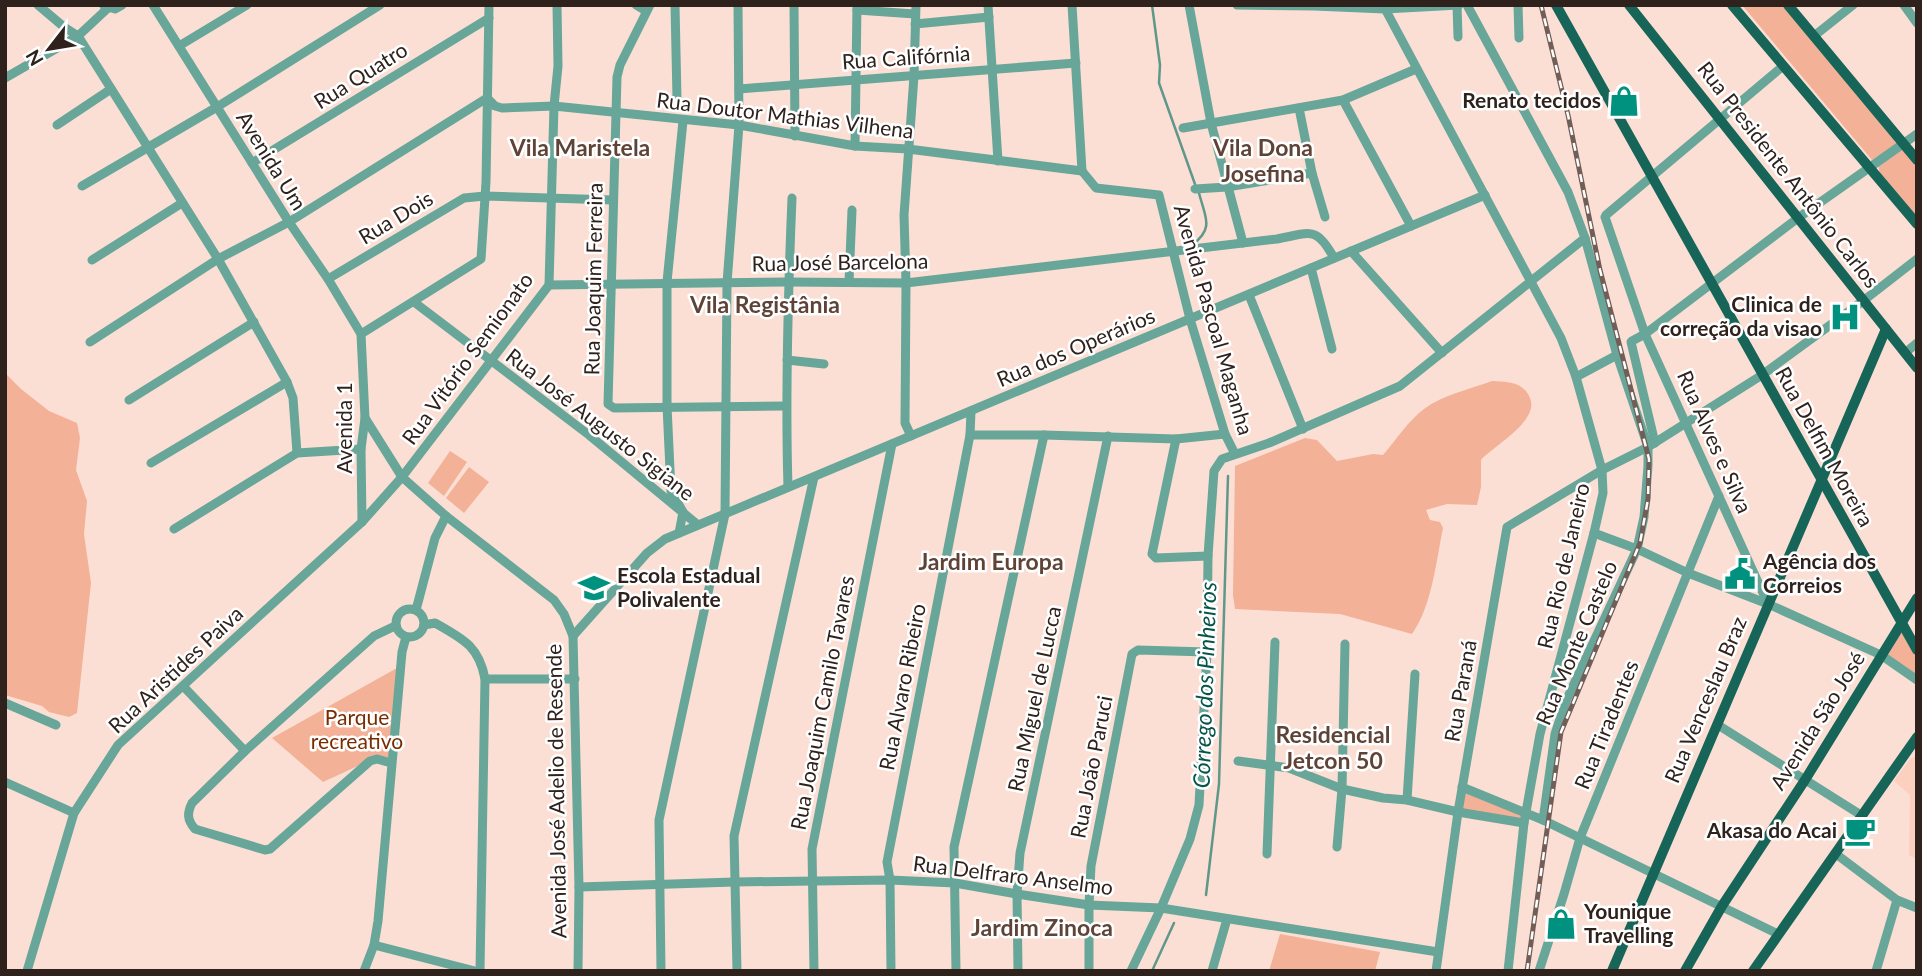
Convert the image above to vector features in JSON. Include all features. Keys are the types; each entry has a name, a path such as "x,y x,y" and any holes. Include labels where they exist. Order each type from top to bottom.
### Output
{"main road":[{"name":"Rua Delfim Moreira","path":"1556,5 1917,650"},
{"name":"Rua Presidente Antônio Carlos","path":"1629,5 1917,368"},
{"path":"1732,5 1917,224"},
{"path":"1788,5 1917,160"},
{"name":"Rua Venceslau Braz","path":"1612,971 1886,329"},
{"name":"Avenida São José","path":"1685,971 1917,598"},
{"path":"1754,970 1861,816 1912,749 1917,737"}],"street":[{"path":"38,5 78,36 254,322 293,398 297,453"},
{"path":"5,78 78,36 105,7 115,9 122,5"},
{"name":"Avenida Um","path":"153,5 361,334"},
{"path":"179,47 247,5"},
{"path":"82,186 217,107 380,5"},
{"path":"361,334 481,259 489,5"},
{"name":"Rua Vitório Semionato","path":"402,477 549,285 554,106 558,66 557,5"},
{"path":"636,5 648,8"},
{"path":"675,5 677,99"},
{"path":"661,971 659,820 725,514 727,283 739,125 738,5"},
{"path":"793,5 795,136"},
{"path":"988,5 998,161"},
{"path":"1072,5 1082,171"},
{"path":"1189,5 1211,123 1242,243"},
{"path":"1237,5 1458,5 1458,37"},
{"name":"Rua Monte Castelo","path":"1467,5 1567,192 1585,238 1616,355 1651,445 1637,549 1566,701 1551,761 1543,820"},
{"path":"1518,5 1519,38"},
{"path":"1814,36 1853,5"},
{"path":"1904,5 1917,23"},
{"name":"Rua Rio de Janeiro","path":"1384,7 1561,338 1576,377 1602,470 1603,494 1594,533 1540,734 1525,818 1508,971"},
{"name":"Rua Joaquim Ferreira","path":"648,8 620,65 617,77 608,404 614,408 667,406"},
{"path":"855,146 857,8 915,15 989,17"},
{"path":"911,436 905,423 904,215 914,76 915,15"},
{"name":"Rua Quatro","path":"252,163 489,18"},
{"name":"Rua Califórnia","path":"738,89 1076,63"},
{"path":"1653,176 1783,66"},
{"path":"1183,128 1343,100 1416,69"},
{"path":"57,125 111,89"},
{"path":"90,342 218,260 289,222 487,98"},
{"name":"Rua Doutor Mathias Vilhena","path":"487,98 495,106 502,108 554,106 739,125 855,146 908,149 1082,171"},
{"path":"1343,100 1411,226"},
{"path":"1299,108 1312,173 1325,217"},
{"path":"679,533 683,512 671,491 667,406 667,282 683,121"},
{"path":"1651,445 1631,342 1917,134"},
{"name":"Avenida Pascoal Maganha","path":"1082,171 1096,187 1159,194 1191,319 1225,433 1235,454"},
{"path":"1195,189 1227,187 1312,173"},
{"name":"Rua Alves e Silva","path":"1653,176 1606,215 1606,222 1645,334 1768,604"},
{"name":"Rua dos Operários","path":"573,636 647,553 665,539 1485,195"},
{"name":"Rua Dois","path":"328,279 464,198 485,196 613,200"},
{"path":"788,488 785,406 792,198"},
{"path":"92,260 182,203"},
{"path":"849,282 852,210"},
{"name":"Rua José Barcelona","path":"549,285 667,282 906,283 1311,233 1324,241 1334,258"},
{"path":"1131,971 1191,839 1199,805 1207,652 1208,556 1214,471 1222,458 1269,443 1400,386 1585,238"},
{"path":"1351,251 1442,352"},
{"name":"Rua Paraná","path":"1436,971 1458,812 1507,527 1602,470 1651,445 1762,375 1917,259"},
{"path":"1311,268 1332,349"},
{"path":"1248,295 1303,429"},
{"name":"Rua José Augusto Sigiane","path":"414,302 589,435 698,525"},
{"path":"129,400 254,322"},
{"name":"Avenida 1","path":"361,334 365,418 361,449 362,522"},
{"path":"1905,353 1917,343"},
{"path":"1576,377 1616,355"},
{"path":"787,360 824,364"},
{"path":"151,463 287,382"},
{"path":"667,406 785,406"},
{"name":"Rua Alvaro Ribeiro","path":"891,971 890,880 887,862 970,435 971,411"},
{"name":"Avenida José Adelio de Resende","path":"365,418 402,477 446,516 554,600 564,614 573,636 579,887 578,971"},
{"path":"970,435 1176,439 1225,433"},
{"path":"956,971 954,847 1044,435"},
{"name":"Rua Miguel de Lucca","path":"1018,971 1017,894 1020,853 1108,436"},
{"path":"1176,439 1152,554 1156,558 1208,556"},
{"name":"Rua Joaquim Camilo Tavares","path":"814,971 812,849 892,444"},
{"path":"174,528 297,453 361,449"},
{"name":"Rua Aristides Paiva","path":"27,971 74,813 118,745 362,522 402,477"},
{"path":"737,971 734,836 814,477"},
{"name":"Rua Tiradentes","path":"1539,971 1580,838 1719,496"},
{"path":"416,610 435,538 446,516"},
{"path":"1594,533 1768,604 1881,655 1917,680"},
{"path":"408,609 416,610 422,616 424,625 418,635 406,637 399,633 396,618 408,609"},
{"path":"424,625 435,623 472,648 482,664 485,679 480,971"},
{"path":"391,763 377,759 370,761 276,846 265,850 195,829 188,816 192,803 245,751 374,636 396,626"},
{"path":"364,971 374,945 379,920 391,763 402,652 406,637"},
{"path":"1267,854 1275,642"},
{"path":"1337,847 1342,789 1345,644"},
{"name":"Rua João Paruci","path":"1089,971 1091,866 1132,654 1138,650 1207,652"},
{"path":"1407,800 1415,674"},
{"path":"485,679 575,679"},
{"path":"183,686 245,751"},
{"path":"5,703 56,725"},
{"path":"1718,725 1861,816"},
{"path":"1238,761 1289,768 1342,789 1383,798 1407,800 1458,812 1543,820 1778,934"},
{"path":"5,782 74,813"},
{"path":"1462,787 1525,818"},
{"path":"1836,854 1897,900 1917,908"},
{"name":"Rua Delfraro Anselmo","path":"579,887 660,883 890,880 955,883 1089,905 1161,908 1438,952"},
{"path":"1876,971 1897,900"},
{"path":"1212,971 1227,919"},
{"path":"374,945 475,971"}],"shaded area":[{"path":"1917,756 1917,859 1909,855 1910,795 1894,781 1911,758"}],"green space":[{"path":"1742,5 1784,5 1897,144 1872,160"},
{"path":"1903,148 1917,161 1917,217 1880,174 1878,165"},
{"path":"5,373 49,411 77,423 80,438 76,470 87,501 84,534 91,583 77,713 69,717 5,695"},
{"path":"1492,381 1519,385 1527,392 1531,407 1522,424 1481,460 1481,487 1477,505 1447,504 1426,510 1430,520 1440,522 1443,528 1429,597 1412,634 1340,614 1235,609 1235,466 1305,438 1317,440 1337,461 1373,454 1383,455 1407,425 1431,404"},
{"path":"450,451 467,462 444,496 428,483"},
{"path":"469,467 489,482 464,513 446,498"},
{"path":"1903,628 1917,653 1917,678 1887,657"},
{"name":"Parque recreativo","path":"397,668 389,759 373,759 323,782 272,738"},
{"path":"1464,791 1524,815 1523,821 1460,810"},
{"path":"1280,934 1380,952 1375,971 1269,971"}],"waterway":[{"name":"Córrego dos Pinheiros","path":"1152,5 1160,65 1159,83 1196,187"},
{"name":"Córrego dos Pinheiros","path":"1192,245 1204,233 1206,227 1199,193"},
{"name":"Córrego dos Pinheiros","path":"1206,895 1219,784 1228,476"},
{"name":"Córrego dos Pinheiros","path":"1152,971 1174,923"}],"railway":[{"path":"1527,971 1561,732 1640,543 1648,499 1649,459 1600,270 1568,115 1541,5"}],"place":[{"name":"Renato tecidos","path":"1624,101"},
{"name":"Clinica de correção da visao","path":"1845,317"},
{"name":"Agência dos Correios","path":"1740,574"},
{"name":"Escola Estadual Polivalente","path":"594,588"},
{"name":"Akasa do Acai","path":"1860,831"},
{"name":"Younique Travelling","path":"1561,924"}],"district":[{"name":"Vila Maristela","path":"580,148"},
{"name":"Vila Dona Josefina","path":"1263,161"},
{"name":"Vila Registânia","path":"765,305"},
{"name":"Jardim Europa","path":"991,562"},
{"name":"Residencial Jetcon 50","path":"1333,748"},
{"name":"Jardim Zinoca","path":"1042,928"}]}
